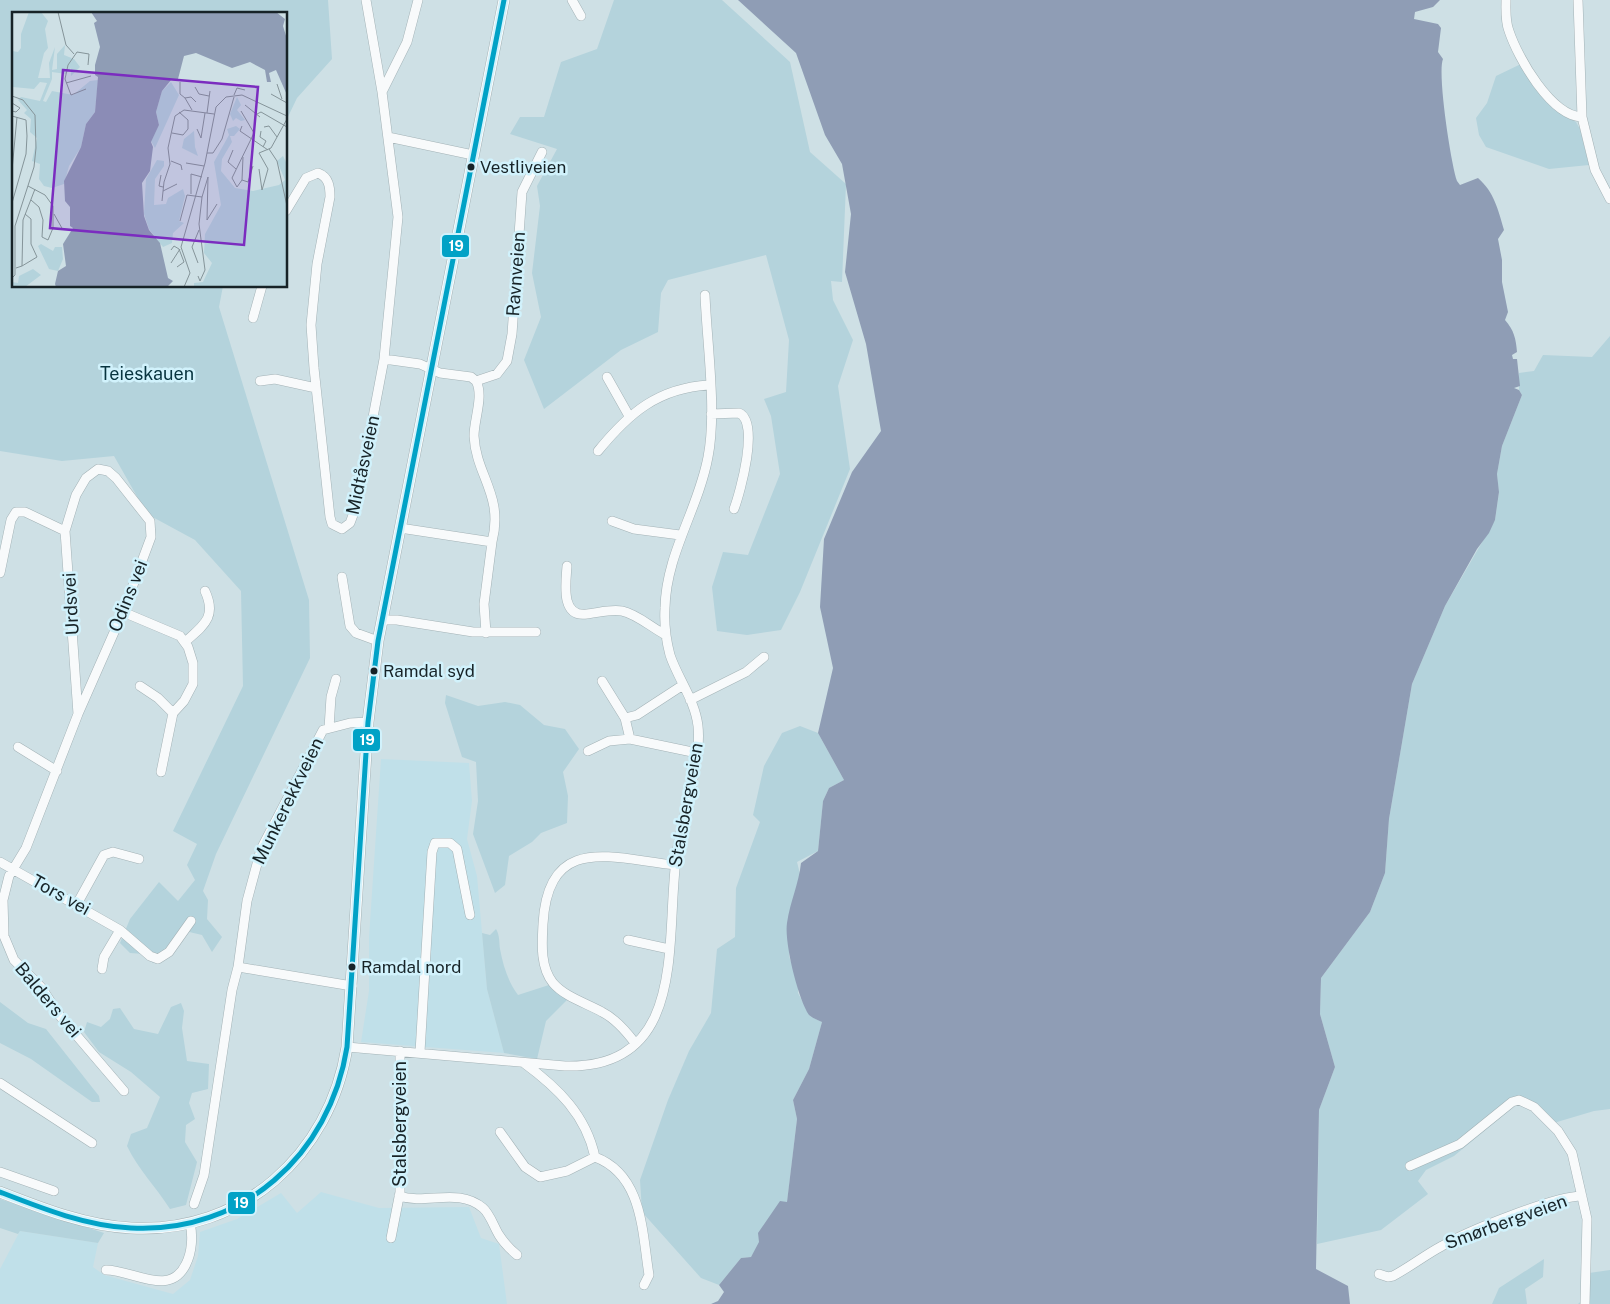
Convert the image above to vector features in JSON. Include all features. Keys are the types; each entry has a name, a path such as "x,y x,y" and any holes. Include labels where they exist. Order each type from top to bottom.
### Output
{"main road":[{"path":"0,1192 64,1214 111,1226 147,1228 190,1223 214,1216 236,1206 262,1190 294,1163 309,1145 332,1102 347,1047 368,722 378,641 504,0"}],"street":[{"path":"366,0 382,92 398,226 384,358 420,364 476,381 478,392 475,441 496,509 484,604 486,633"},
{"path":"382,92 405,48 418,0"},
{"path":"572,0 581,16"},
{"path":"1506,0 1508,31 1536,81 1556,107 1563,112 1582,118"},
{"path":"1578,0 1582,118 1595,170 1610,199"},
{"path":"388,137 473,155"},
{"name":"Ravnveien","path":"476,381 497,374 507,361 512,334 522,192 542,152"},
{"name":"Midtåsveien","path":"288,208 306,178 318,173 326,178 329,184 330,197 317,264 312,307 312,340 330,517 332,524 342,529 350,523 356,507 384,358"},
{"path":"252,318 261,288"},
{"name":"Stalsbergveien","path":"347,1047 420,1052 523,1063 571,1066 591,1065 617,1057 635,1043 650,1027 660,1010 665,991 675,865 697,753 698,724 670,654 666,635 666,591 672,558 700,485 708,457 711,414 705,296"},
{"path":"607,377 630,416"},
{"path":"260,381 275,379 316,388"},
{"path":"598,451 630,416 672,391 709,385"},
{"path":"711,414 740,413 745,420 748,456 734,509"},
{"name":"Odins vei","path":"13,869 26,848 78,714 123,612 151,537 150,521 108,471 98,469 89,474 76,495"},
{"name":"Urdsvei","path":"76,495 66,531 78,714"},
{"path":"0,573 11,520 16,512 25,512 66,531"},
{"path":"612,521 634,529 680,535"},
{"path":"400,528 492,542"},
{"path":"567,566 566,600 574,612 581,615 610,611 627,612 666,635"},
{"path":"342,578 350,626 356,633 378,641"},
{"path":"185,642 207,620 210,607 205,591"},
{"path":"123,612 172,631 185,642 193,663 193,684 184,701 173,714 162,772"},
{"path":"382,620 486,633 536,632"},
{"path":"690,700 746,672 764,658"},
{"name":"Munkerekkveien","path":"329,728 331,697 336,679"},
{"path":"602,682 624,718 630,739"},
{"path":"624,718 637,715 684,685"},
{"path":"140,686 158,698 173,714"},
{"name":"Munkerekkveien","path":"194,1204 204,1175 247,901 261,849 321,733 329,728 350,723 368,722"},
{"path":"588,751 609,741 630,739 697,753"},
{"path":"18,747 57,770"},
{"path":"420,1052 432,852 435,843 450,843 456,849 470,915"},
{"path":"77,904 104,855 113,852 139,860"},
{"path":"635,1043 612,1019 566,993 550,979 544,956 544,908 550,888 560,872 570,862 579,858 604,856 675,865"},
{"name":"Tors vei","path":"0,862 120,930 150,956 158,960 169,952 191,921"},
{"name":"Balders vei","path":"13,869 7,881 2,900 2,922 6,942 20,968 41,987 60,1016 124,1091"},
{"path":"102,969 104,957 120,930"},
{"path":"628,940 669,949"},
{"path":"238,967 352,986"},
{"name":"Stalsbergveien","path":"391,1238 399,1196 402,1080 400,1051"},
{"path":"523,1063 563,1095 578,1113 592,1141 595,1156 624,1178 634,1192 649,1275 644,1285"},
{"path":"0,1083 92,1143"},
{"name":"Smørbergveien","path":"1410,1166 1460,1144 1504,1107 1519,1100 1527,1102 1548,1120 1568,1145 1582,1196 1588,1230 1585,1255 1585,1304"},
{"path":"500,1132 525,1168 540,1177 567,1171 595,1156"},
{"path":"0,1172 54,1191"},
{"name":"Stalsbergveien","path":"399,1196 417,1199 455,1196 476,1204 485,1210 500,1236 517,1255"},
{"name":"Smørbergveien","path":"1379,1274 1388,1277 1393,1276 1452,1240 1533,1209 1567,1198 1582,1196"},
{"path":"106,1270 159,1282 173,1279 183,1271 188,1260 192,1236 190,1223"}],"shaded area":[{"path":"738,0 1440,0 1433,7 1415,12 1414,19 1438,24 1441,28 1438,52 1443,59 1443,99 1448,139 1457,181 1460,185 1478,178 1492,195 1502,222 1504,230 1498,239 1502,260 1502,282 1508,312 1505,320 1512,331 1517,347 1517,352 1512,355 1513,359 1517,359 1520,386 1514,388 1519,390 1522,395 1502,446 1497,474 1499,492 1495,520 1445,606 1412,684 1389,819 1385,873 1370,912 1321,978 1320,1014 1335,1067 1319,1110 1316,1269 1348,1286 1350,1304 711,1304 718,1301 724,1292 719,1285 741,1258 751,1257 759,1242 758,1233 780,1201 787,1202 797,1119 793,1100 809,1069 822,1022 809,1015 800,997 790,956 787,923 801,863 818,851 823,801 829,788 844,780 818,733 833,668 820,607 824,539 852,472 881,431 866,344 845,272 851,214 842,164 825,135 796,53"},
{"path":"381,759 469,763 472,801 467,839 477,876 487,989 504,1053 361,1042 369,991 369,937"},
{"path":"321,1192 379,1208 469,1207 481,1238 499,1244 507,1304 0,1304 0,1269 20,1231 98,1243 93,1267 104,1275 173,1294 190,1280 198,1256 200,1232 237,1219 281,1193 297,1213"}],"green space":[{"name":"Teieskauen","path":"0,0 328,0 332,59 297,98 288,117 288,12 12,12 12,288 223,288 219,307 309,600 310,658 216,854 203,891 208,900 207,919 222,937 212,952 202,935 181,930 153,963 144,954 130,953 120,943 130,919 159,882 178,901 195,880 187,865 197,844 173,831 243,686 241,591 195,540 147,514 114,456 62,461 0,451"},
{"path":"614,0 722,0 790,62 810,152 846,184 842,282 831,281 833,300 853,340 838,386 850,469 800,592 781,630 747,635 717,631 712,587 723,552 748,555 780,474 771,416 764,399 786,392 789,340 766,255 668,280 661,293 658,332 621,350 544,409 524,360 541,317 532,273 540,206 537,186 557,149 510,134 520,117 544,117 561,62 597,49"},
{"path":"1523,63 1555,108 1576,122 1580,129 1589,165 1549,169 1486,147 1479,135 1476,118 1487,103 1496,76"},
{"path":"1610,336 1610,1109 1594,1111 1547,1125 1532,1109 1517,1104 1454,1156 1426,1170 1418,1181 1428,1194 1381,1230 1317,1244 1319,1110 1335,1067 1320,1014 1321,978 1370,912 1385,873 1389,819 1412,684 1445,606 1495,520 1499,493 1497,474 1502,446 1522,395 1519,390 1519,373 1534,371 1543,355 1592,357"},
{"path":"446,695 478,706 505,702 520,705 544,725 565,729 579,749 563,772 568,796 567,823 541,833 532,842 509,856 505,885 495,893 473,834 478,801 476,762 462,757 445,703"},
{"path":"800,726 818,733 844,780 829,788 823,801 818,851 797,862 800,874 793,901 789,956 798,983 798,993 810,1016 822,1022 809,1069 793,1100 797,1119 787,1203 751,1257 741,1258 719,1285 701,1278 642,1212 640,1180 668,1100 689,1051 711,1013 717,949 735,937 736,888 760,822 753,815 764,766 782,733"},
{"path":"496,929 504,967 511,985 518,995 549,985 568,999 546,1021 537,1059 504,1053 487,989 482,933 490,935"},
{"path":"0,1002 28,1023 46,1029 99,1096 100,1102 92,1102 31,1059 0,1043"},
{"path":"181,1003 184,1011 182,1028 187,1061 209,1064 208,1089 192,1093 189,1103 195,1119 186,1125 185,1142 197,1162 186,1205 170,1209 136,1162 127,1146 131,1134 147,1128 160,1097 131,1072 99,1052 84,1032 87,1022 101,1027 110,1019 113,1009 120,1008 134,1029 158,1034 171,1007"},
{"path":"0,1199 104,1233 98,1243 20,1231 18,1234 0,1228"},
{"path":"1544,1259 1543,1277 1525,1289 1527,1304 1492,1304 1499,1288"},
{"path":"1610,1270 1610,1304 1578,1304 1587,1296 1589,1273"}],"transit line":[{"name":"19","path":"0,1192 64,1215 97,1224 131,1228 171,1226 209,1217 244,1202 274,1180 300,1153 322,1122 337,1086 347,1047 368,722 378,641 504,0"}],"place":[{"name":"Vestliveien","path":"471,167"},
{"name":"Ramdal syd","path":"374,671"},
{"name":"Ramdal nord","path":"352,967"}]}
